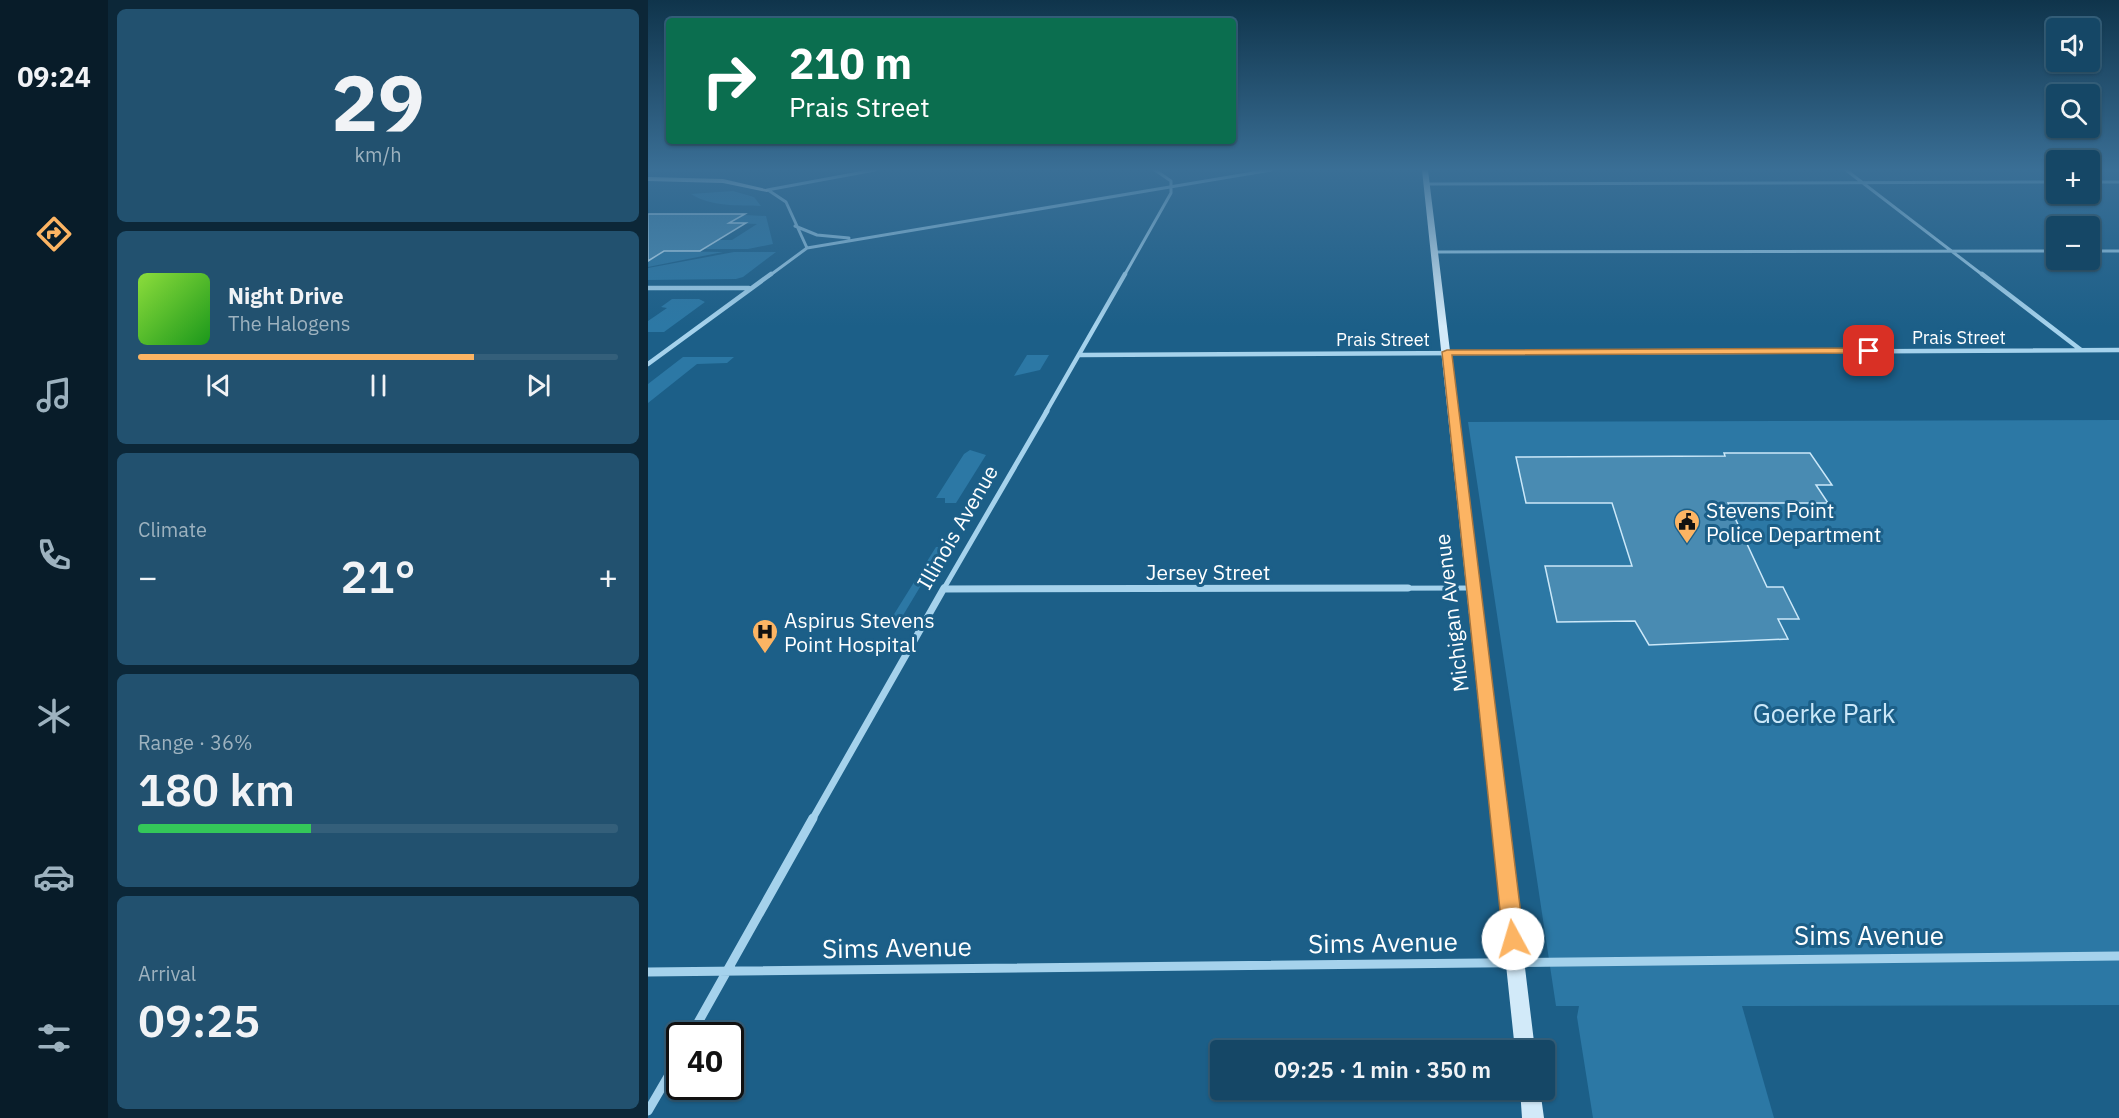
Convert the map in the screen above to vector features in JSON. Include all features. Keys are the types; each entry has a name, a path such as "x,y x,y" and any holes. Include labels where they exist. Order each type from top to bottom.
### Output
{"street":[{"path":"794,222 807,248"},
{"path":"648,364 807,248 963,222"},
{"name":"Illinois Avenue","path":"699,1022 873,711 1155,222"},
{"name":"Michigan Avenue","path":"1431,222 1525,1040"},
{"path":"1914,222 2081,350"},
{"path":"795,226 817,235 840,238 904,232"},
{"path":"1434,252 2046,251"},
{"path":"2100,251 2119,251"},
{"path":"648,288 750,288"},
{"name":"Prais Street","path":"1080,355 2119,350"},
{"name":"Jersey Street","path":"944,589 1472,588"},
{"name":"Sims Avenue","path":"648,972 1783,957 2119,956"},
{"path":"648,1111 666,1080"},
{"path":"1531,1100 1533,1118"}],"green space":[{"path":"768,222 773,244 748,249 704,249 710,240 732,240 757,224 731,223"},
{"path":"664,251 723,252 648,267 648,261"},
{"path":"734,252 776,252 743,277 736,279 648,280 648,268"},
{"path":"672,299 699,299 705,302 664,332 648,332 648,321 667,308 661,307"},
{"path":"1027,355 1049,355 1040,370 1014,376"},
{"path":"683,357 734,357 727,363 697,364 648,403 648,384"},
{"name":"Goerke Park","path":"2119,420 2119,1005 1742,1006 1774,1118 1593,1118 1577,1017 1579,1006 1556,1006 1468,422"},
{"path":"970,450 986,455 956,503 945,503 945,498 936,498 964,454"},
{"path":"936,547 944,547 896,627 886,627"}],"building":[{"path":"648,222 746,223 700,251 664,251 648,261"},
{"name":"Stevens Point Police Department","path":"1724,453 1810,453 1832,485 1816,485 1828,503 1728,503 1767,587 1783,587 1799,619 1778,619 1788,639 1649,645 1635,621 1557,622 1545,566 1632,566 1612,503 1526,503 1516,457 1725,456"}],"place":[{"name":"Stevens Point Police Department","path":"1687,545"},
{"name":"Aspirus Stevens Point Hospital","path":"765,655"}],"route":[{"path":"1513,939 1447,352 1869,351"}]}
